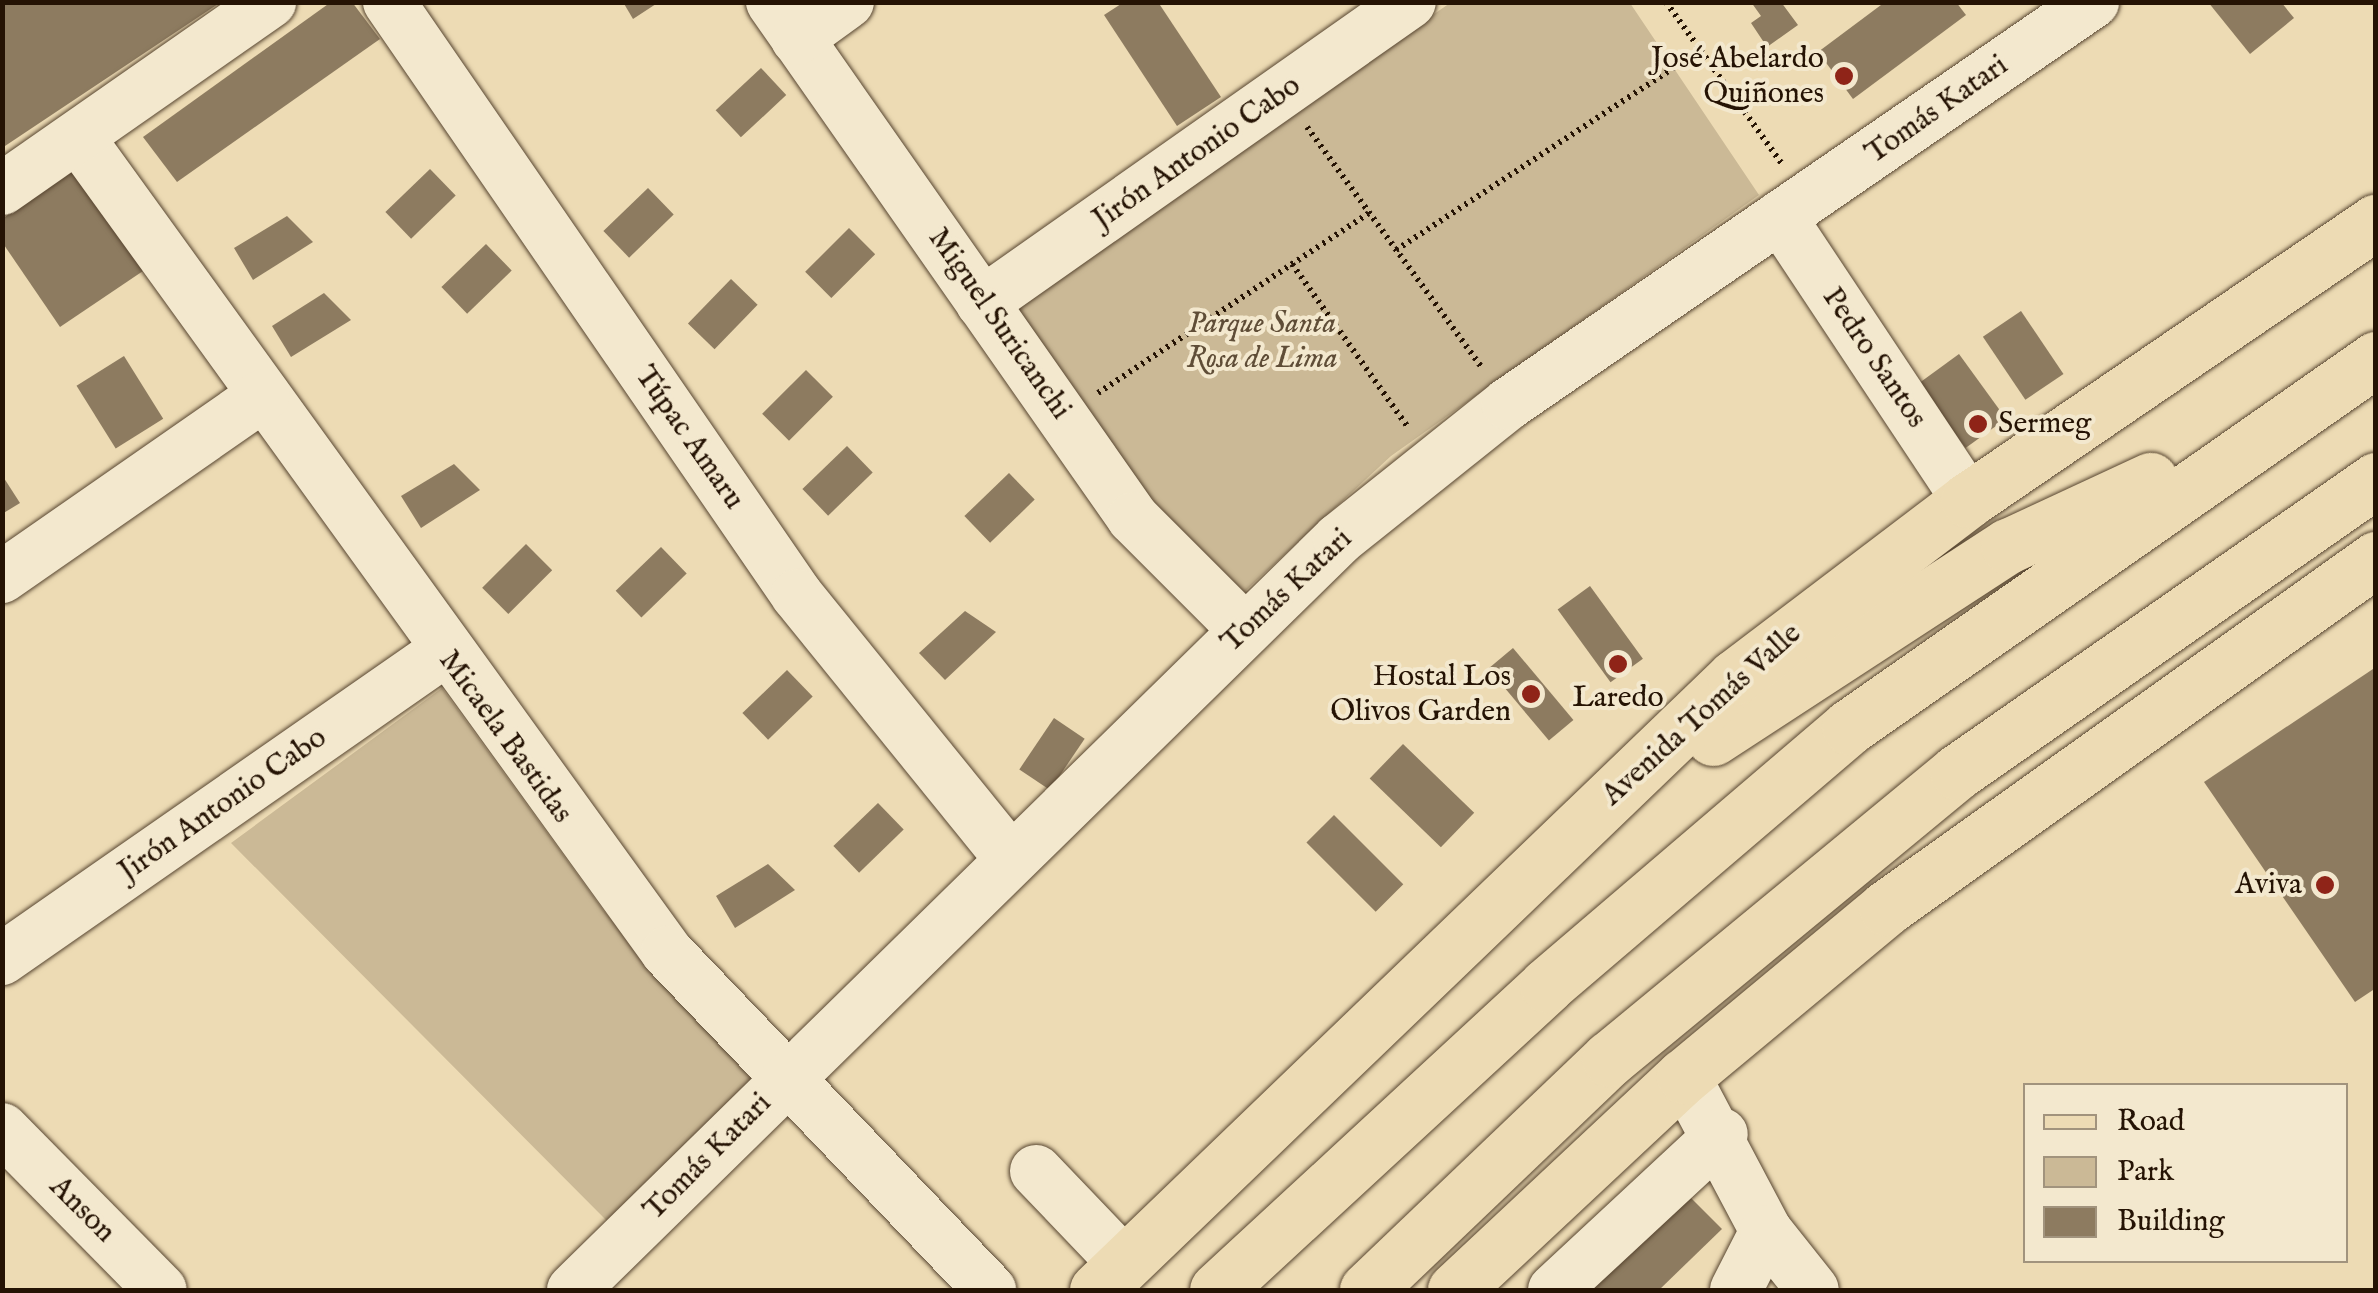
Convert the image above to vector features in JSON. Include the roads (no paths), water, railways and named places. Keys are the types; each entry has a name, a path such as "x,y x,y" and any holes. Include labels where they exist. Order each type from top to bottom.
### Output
{"main road":[{"name":"Avenida Tomás Valle","path":"1111,1277 1735,677 1968,500 2376,222"},
{"path":"1217,1290 1547,984 1849,726 2376,360"},
{"path":"1572,834 1853,640 2008,546 2308,408"},
{"path":"1366,1290 1610,1059 1957,772 2364,493"},
{"path":"1455,1290 1696,1067 1915,886 2376,559"},
{"path":"1696,1067 1759,933"}],"street":[{"path":"2,189 270,2"},
{"name":"Túpac Amaru","path":"388,2 797,595 1010,858"},
{"path":"784,20 848,2"},
{"name":"Jirón Antonio Cabo","path":"982,303 1410,2"},
{"name":"Tomás Katari","path":"573,1290 1245,630 1433,463 1508,404 2093,2"},
{"name":"Miguel Suricanchi","path":"784,20 1133,518 1245,630"},
{"name":"Micaela Bastidas","path":"78,137 443,652 666,952 990,1290"},
{"name":"Pedro Santos","path":"1794,208 1968,500"},
{"path":"2,576 264,395"},
{"name":"Jirón Antonio Cabo","path":"2,959 443,652"},
{"path":"1696,1067 1766,1231 1813,1290"},
{"name":"Anson","path":"2,1129 161,1290"},
{"path":"1554,1290 1722,1134"},
{"path":"1036,1171 1111,1277"},
{"path":"1736,1290 1766,1231"}],"place":[{"name":"José Abelardo Quiñones","path":"1844,76"},
{"name":"Sermeg","path":"1978,424"},
{"name":"Laredo","path":"1618,664"},
{"name":"Hostal Los Olivos Garden","path":"1531,694"},
{"name":"Aviva","path":"2325,885"}],"park label":[{"name":"Parque Santa Rosa de Lima","path":"1262,341"}]}
